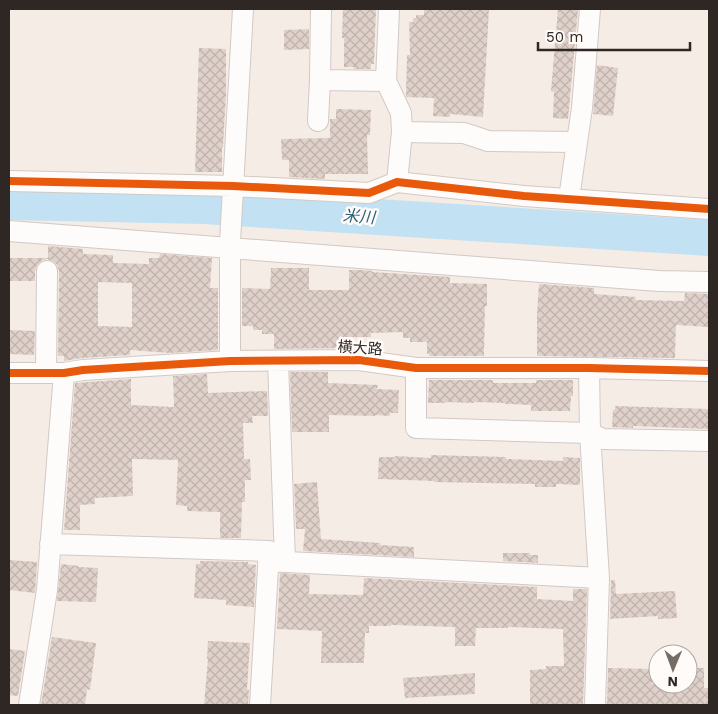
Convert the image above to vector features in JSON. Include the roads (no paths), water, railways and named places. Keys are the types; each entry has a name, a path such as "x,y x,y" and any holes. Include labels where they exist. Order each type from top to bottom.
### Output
{"street":[{"path":"230,361 230,245 242,9"},
{"path":"318,121 321,9"},
{"path":"389,9 386,81 401,113 402,132 397,182"},
{"path":"569,199 582,108 590,9"},
{"path":"320,80 386,81"},
{"path":"402,132 464,133 488,141 577,142"},
{"path":"9,181 233,190 369,193 397,182 524,196 709,209"},
{"path":"9,231 230,245 659,281 709,282"},
{"path":"29,705 47,590 50,544 55,373 47,271"},
{"path":"260,705 276,561 278,360"},
{"name":"横大路","path":"9,374 278,360 359,360 416,368 709,370"},
{"path":"416,368 416,428 590,433 603,438 709,441"},
{"path":"589,368 590,433 599,578 595,705"},
{"path":"50,544 269,551 276,561"},
{"path":"276,561 599,578"}],"waterway":[{"name":"米川","path":"9,202 204,206 709,238"}]}
